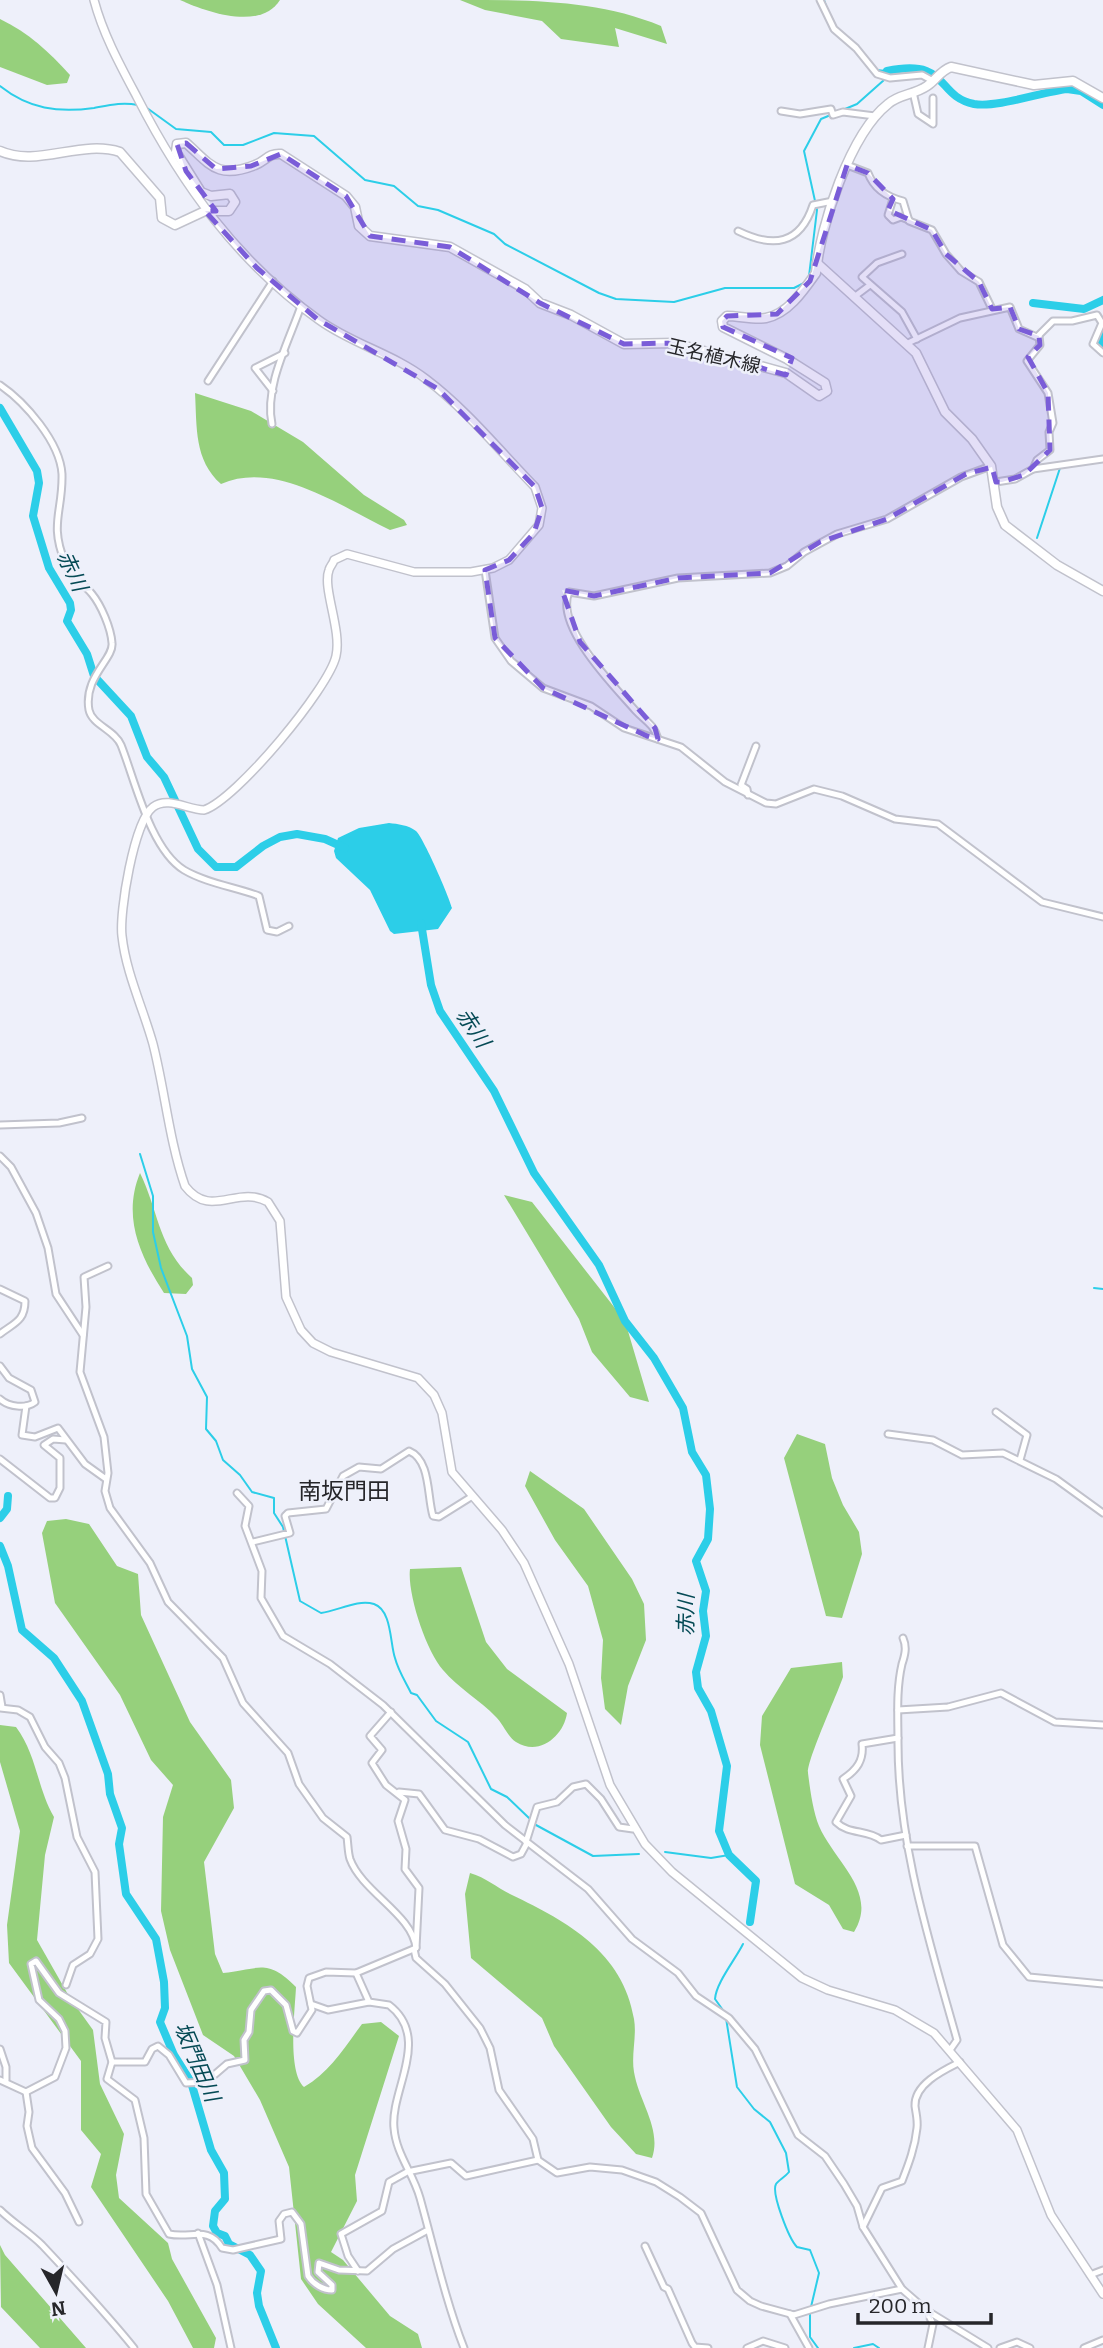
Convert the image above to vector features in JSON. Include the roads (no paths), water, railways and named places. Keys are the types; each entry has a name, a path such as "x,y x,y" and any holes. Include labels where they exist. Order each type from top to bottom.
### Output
{"main road":[{"path":"1103,98 1073,81 1034,85 951,67 913,92 897,97 875,116 847,165 832,201 817,263 921,361 944,412 972,439 991,466 996,482 997,507 1005,525 1057,565 1103,591"},
{"name":"玉名植木線","path":"0,151 24,157 92,149 113,150 127,158 155,192 162,203 161,215 169,223 179,224 205,211 231,210 235,198 228,194 208,196 198,189 176,152 177,144 186,143 205,163 216,169 251,166 271,154 281,154 351,200 359,226 370,236 450,247 525,289 540,303 579,319 624,344 674,343 786,373 819,396 827,391 825,383 722,324 727,316 766,318 783,311 810,281 817,263"}],"street":[{"path":"820,0 834,29 856,48 872,71 886,77 914,74 935,78"},
{"path":"94,2 127,79 151,125 205,211 234,246 301,306 332,329 424,377 535,487 542,508 534,533 509,559 485,570 408,571 347,554 334,560 328,579 337,646 336,658 324,680 247,780 227,798 204,810 163,803 153,807 147,815 126,888 122,936 152,1041 185,1186 195,1198 202,1201 255,1196 274,1207 280,1221 286,1297 295,1322 321,1348 410,1375 424,1383 439,1404 452,1472 502,1530 524,1563 566,1655 610,1785 633,1829 672,1872 791,1971 828,1990 912,2018 950,2050 1017,2130 1051,2215 1103,2294"},
{"path":"913,92 918,114 933,124 933,98"},
{"path":"781,111 875,116"},
{"path":"847,165 868,173 871,182 893,199 903,201 909,220"},
{"path":"893,199 888,215 893,220 901,217 932,230 946,254 961,271 979,282 992,309"},
{"path":"738,231 757,241 790,238 798,232 816,203 832,201"},
{"path":"902,254 896,254 867,269 862,277 902,312 916,339"},
{"path":"208,381 273,281"},
{"path":"854,297 870,285"},
{"path":"272,424 269,409 272,391 301,306"},
{"path":"906,344 960,318 1010,307 1019,329 1039,336"},
{"path":"1033,469 1037,460 1051,450 1049,432 1053,423 1048,393 1027,360 1040,345 1039,336 1053,321 1097,316 1102,323 1093,344 1103,353"},
{"path":"272,391 255,368 285,354"},
{"path":"0,385 35,421 57,454 62,475 55,527 57,543 71,574 95,599 112,641 111,654 97,669 92,681 89,709 94,718 120,742 130,778 168,858 186,871 259,896 267,930 277,932 289,926"},
{"path":"996,482 1015,479 1033,469 1103,459"},
{"path":"658,739 655,728 638,713 580,642 567,608 569,592 594,596 678,578 770,573 787,566 828,538 887,519 961,477 991,466"},
{"path":"485,570 491,629 511,661 543,688 591,706 624,728 681,747 725,782 772,804 814,789 842,796 895,819 939,824 1042,902 1103,918"},
{"path":"748,795 747,789 741,785 756,746"},
{"path":"0,1125 59,1123 82,1118"},
{"path":"0,1156 10,1167 36,1213 48,1248 56,1294 83,1335"},
{"path":"108,1266 84,1277 86,1307 80,1372 104,1437 110,1508 150,1563 168,1602 223,1658 243,1703 288,1753 299,1784 323,1818 347,1837 351,1860 367,1885 408,1928 415,1948"},
{"path":"0,1289 25,1301 25,1309 20,1321 0,1334"},
{"path":"0,1366 9,1378 35,1395 34,1403 26,1406 7,1404 0,1399"},
{"path":"26,1406 22,1435 35,1437 58,1429 85,1464 106,1479"},
{"path":"996,1412 1027,1435 1020,1461"},
{"path":"888,1434 933,1440 955,1453 999,1452 1056,1479 1103,1513"},
{"path":"0,1460 18,1476 50,1498 55,1498 60,1488 60,1458 44,1445 53,1440 66,1440"},
{"path":"253,1542 290,1534 285,1516 288,1513 326,1509 340,1481 351,1471 359,1467 381,1469 410,1451 415,1454 424,1470 433,1516 439,1517 471,1497"},
{"path":"237,1493 248,1506 244,1520 262,1571 261,1598 283,1636 330,1664 391,1712 421,1744 527,1842 588,1889 632,1938 676,1970 696,1996 725,2015 755,2049 798,2135 825,2156 844,2184 857,2206 863,2227 902,2289 926,2310 988,2348"},
{"path":"903,1638 906,1650 897,1686 898,1738 907,1846 920,1906 957,2040 950,2050"},
{"path":"898,1710 948,1707 1001,1693 1055,1722 1103,1725"},
{"path":"0,1695 1,1708 18,1710 30,1717 41,1741 63,1770 72,1820 95,1872 98,1939 90,1954 73,1965 66,1985"},
{"path":"391,1712 370,1735 382,1750 372,1763 386,1785 399,1792 419,1794 445,1830 452,1835 479,1839 513,1857 522,1854 537,1807 557,1802 573,1787 586,1784 601,1799 619,1827 633,1829"},
{"path":"898,1738 862,1744 861,1761 853,1773 844,1779 851,1796 836,1822 859,1835 869,1833 881,1840 906,1835"},
{"path":"399,1792 405,1800 398,1821 406,1849 405,1869 419,1888 416,1958 445,1984 484,2035 491,2048 499,2090 533,2139 538,2161"},
{"path":"907,1846 975,1846 1003,1945 1029,1977 1103,1983"},
{"path":"112,2062 145,2062 152,2049 158,2046 169,2055 186,2083 206,2082 227,2064 244,2061 247,2053 244,2040 249,2032 251,2010 264,1991 271,1990 286,2005 295,2033 311,2013 307,1986 309,1978 326,1972 356,1973 415,1948"},
{"path":"26,2092 55,2077 66,2048 62,2024 38,1997 31,1964 35,1961 59,1993 103,2019 112,2062 107,2081 127,2092 138,2107 145,2138 146,2194 169,2234 198,2233 213,2236 222,2248 239,2248 281,2239 279,2221 284,2214 292,2212 301,2224 308,2276 312,2282 328,2291 333,2289 317,2270 319,2263 339,2270 370,2269 393,2249 426,2231"},
{"path":"356,1973 369,2002"},
{"path":"311,2004 328,2010 369,2002 389,2005 395,2010 406,2030 408,2049 393,2126 407,2172 419,2195 426,2231 464,2348"},
{"path":"0,2049 6,2067 3,2080 26,2092"},
{"path":"863,2227 880,2191 902,2181 907,2162 913,2155 918,2126 916,2099 930,2079 960,2062"},
{"path":"26,2092 29,2112 27,2126 32,2148 65,2193 79,2222"},
{"path":"358,2271 348,2256 341,2234 382,2211 389,2182 407,2172 451,2162 466,2176 538,2161 557,2173 598,2167 638,2174 656,2182 701,2213 741,2295 761,2306 790,2314 902,2289"},
{"path":"0,2210 40,2243 78,2286 98,2303 134,2348"},
{"path":"198,2233 220,2295 231,2348"},
{"path":"645,2246 692,2343 695,2347 708,2348"},
{"path":"1090,2275 1103,2270"},
{"path":"926,2310 933,2325 928,2348"},
{"path":"790,2314 808,2348"},
{"path":"1084,2348 1103,2340"},
{"path":"747,2348 763,2342 785,2348"},
{"path":"1000,2348 1017,2343 1030,2348"}],"water":[{"path":"389,823 416,831 435,867 452,908 438,929 394,934 370,890 336,858 334,851 338,838 359,828"}],"waterway":[{"path":"824,0 826,6"},
{"path":"848,38 862,51"},
{"path":"887,71 907,68 922,70 932,74 962,100 974,104 1007,102 1067,89 1081,91 1103,105"},
{"path":"876,70 887,71 887,75"},
{"path":"809,276 817,210 804,151 821,119 857,104 884,80"},
{"path":"0,86 22,100 44,108 68,110 121,104 138,105"},
{"path":"147,108 176,129 211,132 224,145 243,145 274,133 314,136 365,180 394,186 418,206 438,210 494,234 505,244 599,293 616,299 674,302 725,288 794,288 804,283"},
{"path":"1033,303 1084,309 1103,300"},
{"path":"1103,332 1100,340 1103,345"},
{"name":"赤川","path":"0,408 37,471 39,483 33,516 49,568 70,603 71,610 67,621 87,654 94,676 131,716 147,757 164,777 198,849 216,867 236,867 263,846 280,837 297,834 325,839 345,848"},
{"path":"1037,538 1060,468 1076,465"},
{"name":"赤川","path":"421,923 431,985 440,1011 494,1091 534,1173 599,1265 625,1321 654,1358 683,1408 692,1452 706,1475 710,1509 708,1539 696,1561 706,1591 703,1611 706,1636 696,1672 698,1688 711,1711 727,1766 719,1831 729,1855 756,1881 750,1922"},
{"path":"140,1154 153,1196 153,1232 161,1268 187,1336 192,1369 207,1397 206,1429 216,1441 223,1460 240,1475 252,1492 274,1498 274,1513 283,1527 300,1601 321,1613 361,1603 380,1607 387,1620 396,1662 411,1693 417,1695 436,1721 468,1742 491,1789 507,1797 530,1819"},
{"path":"1094,1288 1103,1289"},
{"name":"坂門田川","path":"0,1518 7,1509 8,1496"},
{"name":"坂門田川","path":"0,1546 8,1566 22,1630 54,1658 82,1701 108,1774 110,1794 122,1828 119,1844 126,1894 156,1939 164,1982 165,2008 160,2022 174,2055 191,2082 211,2150 224,2173 225,2199 215,2211 213,2226 217,2233 225,2236 229,2244 250,2255 261,2271 257,2293 259,2306 276,2348"},
{"path":"536,1825 593,1856 639,1854"},
{"path":"665,1852 711,1858 729,1855"},
{"path":"725,2013 715,1999 716,1993 743,1944"},
{"path":"726,2018 737,2087 754,2109 770,2122 786,2153 789,2172 776,2184 776,2197 790,2235 797,2247 810,2250 819,2273 811,2307"},
{"path":"810,2312 810,2337 818,2348"},
{"path":"854,2348 873,2344 879,2348"}],"district":[{"name":"南坂門田","path":"344,1491"}]}
